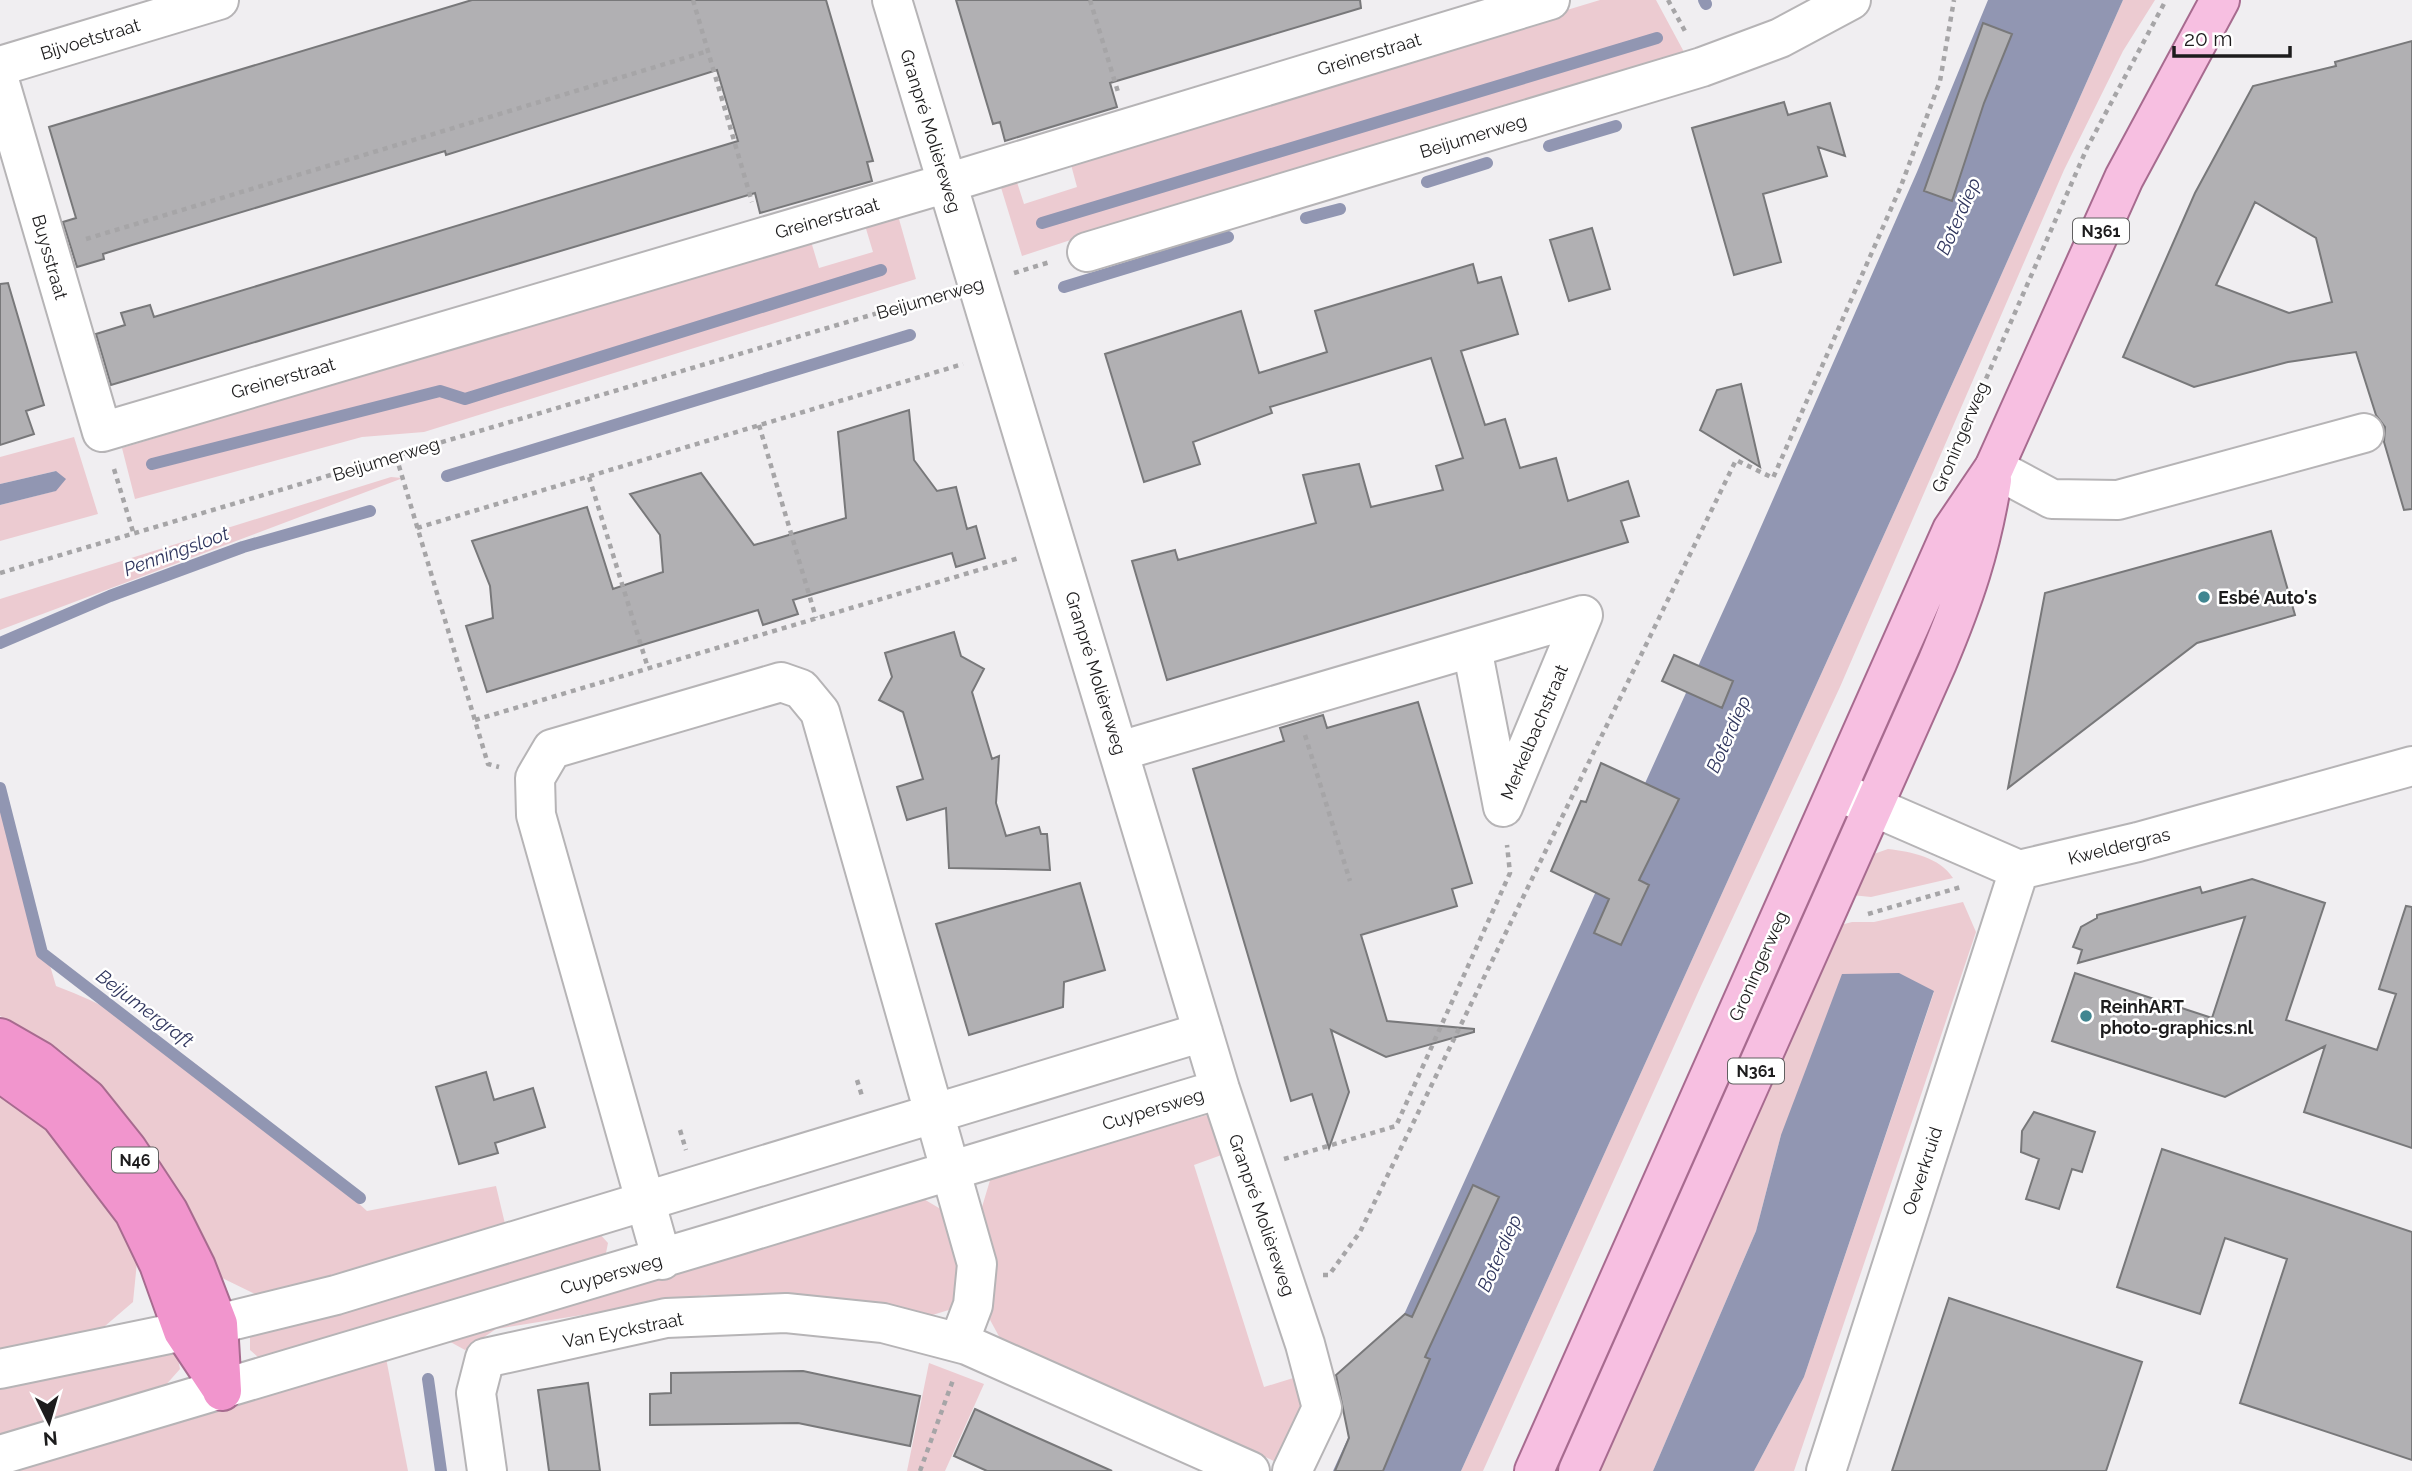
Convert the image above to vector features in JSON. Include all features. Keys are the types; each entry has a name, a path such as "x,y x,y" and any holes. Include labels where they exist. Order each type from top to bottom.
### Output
{"highway":[{"name":"N46","path":"0,1038 40,1061 87,1099 127,1149 168,1211 196,1267 201,1327 222,1391"},
{"name":"N46","path":"0,1072 60,1115 134,1212 159,1264 201,1327"}],"main road":[{"name":"Groningerweg","path":"1534,1471 1952,530 1994,468 2124,178 2220,0"},
{"name":"Groningerweg","path":"1578,1471 1831,906 1962,602 1982,539 1994,468"}],"street":[{"name":"Bijvoetstraat","path":"0,66 219,0"},
{"name":"Granpré Molièreweg","path":"892,0 1220,1089 1305,1344 1322,1408 1292,1471"},
{"name":"Greinerstraat","path":"102,432 947,183 1549,0"},
{"name":"Beijumerweg","path":"1087,252 1702,67 1780,38 1851,0"},
{"name":"Buysstraat","path":"0,83 102,432"},
{"path":"1994,468 2052,499 2118,500 2364,433"},
{"name":"Merkelbachstraat","path":"1120,751 1583,615 1503,807"},
{"name":"Merkelbachstraat","path":"1472,648 1503,807"},
{"path":"662,1260 536,815 536,778 552,749 781,682 801,688 820,712 937,1115 976,1264 973,1305 963,1343"},
{"name":"Kweldergras","path":"2019,870 2138,842 2412,766"},
{"path":"1836,790 2019,870"},
{"name":"Oeverkruid","path":"1826,1471 2019,870"},
{"path":"0,1369 201,1327 336,1295 937,1115 1203,1032"},
{"name":"Cuypersweg","path":"0,1455 222,1391 359,1346 662,1260 1220,1089"},
{"name":"Van Eyckstraat","path":"487,1471 476,1393 485,1358 666,1318 786,1313 883,1322 963,1343 1250,1471"}],"path":[{"path":"693,0 762,237"},
{"path":"1090,0 1128,126"},
{"path":"1281,1275 1329,1275 1360,1232 1736,460 1773,478 1901,186 1940,81 1954,0"},
{"name":"Groningerweg","path":"1950,461 2087,148 2166,0"},
{"path":"48,250 708,51"},
{"name":"Beijumerweg","path":"0,573 1087,252"},
{"path":"417,528 998,353"},
{"path":"759,425 816,618"},
{"path":"102,432 134,535"},
{"path":"396,456 488,764 536,778"},
{"path":"589,477 648,668"},
{"path":"475,720 1057,547"},
{"path":"1294,700 1350,881"},
{"path":"1247,1170 1396,1126 1510,873 1503,807"},
{"path":"1831,906 1845,912 1870,914 2019,870"},
{"path":"920,1471 963,1343"}],"shaded area":[{"path":"1600,0 1656,0 1684,52 1177,205 1022,256 999,181 1015,176 1024,204 1077,187 1070,161"},
{"path":"2123,0 2155,0 2123,51 2064,170 1840,687 1701,986 1483,1471 1461,1471 1991,298"},
{"path":"897,212 916,279 424,432 362,437 135,499 122,448 810,238 819,268 873,252 864,222"},
{"path":"74,437 98,514 0,541 0,505 55,491 56,471 0,484 0,457"},
{"path":"391,477 403,478 0,630 0,599"},
{"path":"0,795 56,986 100,1005 182,1054 259,1114 367,1211 496,1186 506,1228 267,1300 216,1275 162,1174 114,1100 63,1052 0,1016"},
{"path":"1888,849 1933,860 1953,878 1871,897 1842,894 1871,855"},
{"path":"1963,902 1976,932 1794,1471 1754,1471 1804,1377 1934,992 1781,1135 1756,1231 1653,1471 1595,1471 1833,927 1852,922 1874,922"},
{"path":"0,1087 57,1127 130,1227 137,1262 133,1302 98,1332 0,1351"},
{"path":"1214,1113 1227,1153 1194,1165 1264,1387 1303,1375 1314,1408 1283,1465 1001,1340 989,1318 989,1287 995,1261 982,1207 991,1177"},
{"path":"922,1198 944,1211 963,1284 952,1309 926,1317 839,1299 705,1295 496,1329 465,1350 445,1339"},
{"path":"598,1232 608,1243 605,1258 259,1358 250,1350 250,1336"},
{"path":"176,1349 180,1369 156,1396 0,1439 0,1383"},
{"path":"386,1358 408,1471 0,1471"},
{"path":"929,1363 984,1384 945,1471 907,1471"}],"water":[{"name":"Boterdiep","path":"1988,0 2123,0 1461,1471 1333,1471 1749,554 1917,172"},
{"path":"56,471 66,479 56,491 0,505 0,484"},
{"path":"1899,973 1934,991 1804,1377 1754,1471 1653,1471 1756,1231 1781,1135 1842,974"}],"building":[{"path":"472,0 826,0 873,161 867,162 872,181 760,213 755,193 111,385 96,334 125,325 121,313 150,305 154,317 738,141 717,70 446,155 445,151 132,245 103,254 104,259 77,267 63,222 76,218 49,127"},
{"path":"956,0 1360,0 1361,8 1110,83 1117,107 1005,141 1000,122 993,124"},
{"path":"1983,23 2012,34 1984,103 1952,201 1924,191"},
{"path":"2412,41 2412,509 2404,510 2384,442 2385,427 2376,415 2356,352 2288,362 2194,387 2123,357 2195,193 2253,86 2336,66 2335,62","holes":["2255,202 2316,238 2332,302 2289,313 2216,285"]},
{"path":"1784,102 1788,115 1830,103 1845,156 1818,147 1827,176 1763,194 1781,262 1734,275 1692,128"},
{"path":"1592,228 1610,289 1569,301 1550,240"},
{"path":"1473,264 1478,283 1501,277 1518,334 1461,351 1485,425 1505,419 1520,468 1556,458 1568,501 1628,481 1639,516 1621,521 1628,542 1167,680 1132,561 1175,550 1178,560 1316,523 1303,475 1359,464 1371,507 1443,490 1436,466 1463,458 1431,358 1270,407 1272,413 1193,442 1200,464 1144,482 1105,354 1241,311 1259,373 1327,352 1315,311"},
{"path":"8,283 44,405 26,411 34,434 0,445 0,284"},
{"path":"1741,384 1760,467 1700,430 1717,390"},
{"path":"909,410 914,460 937,491 956,487 967,529 976,526 985,558 956,567 952,553 793,600 798,614 763,625 758,610 487,692 466,626 493,618 490,586 472,541 587,507 613,589 663,572 660,535 630,494 701,473 754,545 846,518 838,432"},
{"path":"2271,531 2295,615 2197,643 2008,788 2045,593"},
{"path":"954,632 961,656 984,669 972,692 992,759 999,756 996,803 1006,836 1039,827 1041,834 1047,834 1050,870 949,868 946,808 907,820 897,787 923,779 903,712 879,700 892,677 885,653"},
{"path":"1674,655 1733,681 1722,708 1662,681"},
{"path":"1418,702 1472,883 1452,889 1457,906 1361,935 1387,1021 1474,1029 1474,1032 1386,1057 1331,1030 1349,1092 1329,1148 1312,1094 1291,1101 1193,769 1284,741 1280,728 1323,715 1327,728"},
{"path":"1601,763 1679,799 1639,880 1649,885 1621,945 1594,933 1609,899 1551,871 1581,801 1586,802"},
{"path":"2252,879 2325,903 2286,1020 2377,1050 2396,994 2379,989 2406,906 2412,907 2412,1148 2304,1112 2325,1046 2225,1097 2052,1041 2075,973 2212,1018 2245,917 2078,963 2082,950 2073,947 2081,927 2097,918 2097,915 2200,887 2202,893"},
{"path":"1080,883 1105,970 1064,982 1063,1007 969,1035 936,924"},
{"path":"486,1072 494,1100 533,1088 545,1127 495,1143 498,1153 459,1164 436,1087"},
{"path":"2034,1112 2095,1132 2082,1172 2072,1169 2059,1209 2026,1199 2039,1159 2021,1152 2022,1131"},
{"path":"2162,1149 2412,1232 2412,1460 2240,1403 2287,1259 2225,1238 2200,1314 2117,1287"},
{"path":"1473,1185 1499,1197 1425,1357 1430,1359 1383,1471 1335,1471 1349,1438 1336,1375 1405,1314 1412,1317"},
{"path":"1949,1298 2142,1362 2106,1471 1892,1471"},
{"path":"803,1371 920,1396 910,1446 798,1423 650,1425 650,1394 671,1393 671,1373"},
{"path":"588,1383 600,1471 549,1471 538,1390"},
{"path":"975,1409 1112,1471 987,1471 954,1456"}],"waterway":[{"path":"1704,0 1706,4"},
{"path":"1042,223 1657,38"},
{"path":"1549,146 1616,126"},
{"path":"1427,182 1487,163"},
{"path":"1306,218 1340,209"},
{"path":"1064,287 1228,237"},
{"path":"152,464 440,391 465,399 881,270"},
{"path":"447,476 910,335"},
{"name":"Penningsloot","path":"0,643 110,596 243,547 370,511"},
{"name":"Beijumergraft","path":"0,788 42,953 360,1198"},
{"name":"Beijumergraft","path":"428,1379 441,1471"}],"place":[{"name":"Esbé Auto's","path":"2204,597"},
{"name":"ReinhART photo-graphics.nl","path":"2086,1016"}]}
